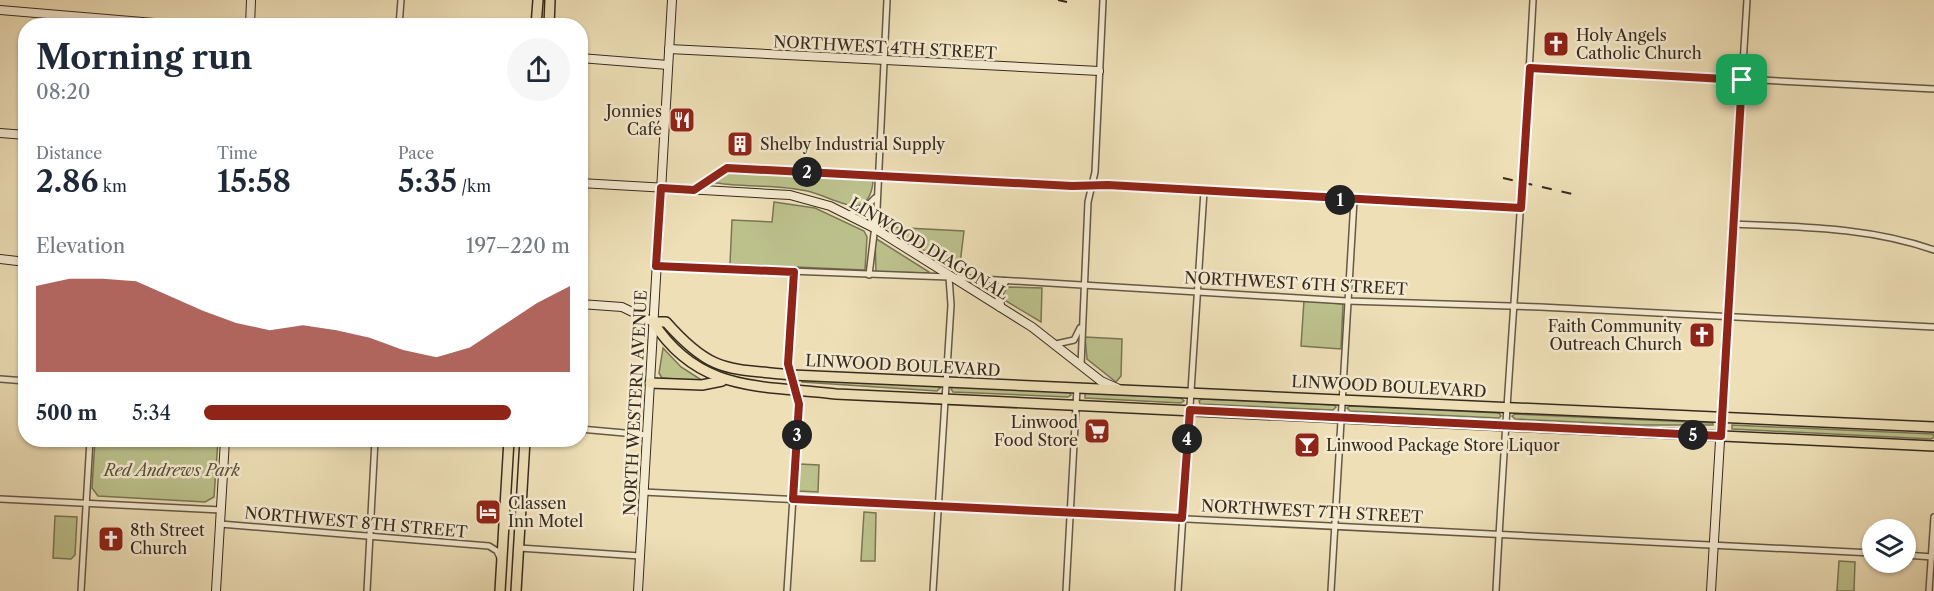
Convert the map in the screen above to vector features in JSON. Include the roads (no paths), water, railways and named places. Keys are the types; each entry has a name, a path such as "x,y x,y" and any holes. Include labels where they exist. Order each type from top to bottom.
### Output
{"main road":[{"path":"250,18 251,0"},
{"path":"537,18 538,0"},
{"path":"549,18 550,0"},
{"name":"NORTH WESTERN AVENUE","path":"638,591 672,0"},
{"path":"0,10 74,18"},
{"name":"NORTHWEST 4TH STREET","path":"669,49 1099,71"},
{"path":"588,59 668,65"},
{"path":"0,133 18,134"},
{"name":"LINWOOD DIAGONAL","path":"588,183 790,195 812,199 850,214 874,228 1056,344 1101,381 1124,390"},
{"path":"1711,591 1733,224"},
{"path":"0,260 18,261"},
{"path":"1000,307 999,291 1004,282"},
{"path":"588,305 622,307 653,322"},
{"name":"LINWOOD BOULEVARD","path":"653,322 666,322 693,351 715,364 792,375 1342,398 1934,427"},
{"name":"LINWOOD BOULEVARD","path":"653,322 663,338 690,364 712,376 726,380 796,389 1934,447"},
{"path":"650,383 702,385 726,380"},
{"path":"216,591 225,447"},
{"path":"500,591 509,447"},
{"path":"516,591 525,447"}],"street":[{"path":"400,18 401,0"},
{"path":"869,275 874,228 887,0"},
{"path":"1081,364 1088,202 1092,185 1103,0"},
{"path":"1496,591 1533,0"},
{"path":"1747,0 1733,224 1851,230 1897,239 1934,250"},
{"path":"1530,68 1934,89"},
{"path":"694,190 727,168 1521,208"},
{"path":"1178,591 1204,191"},
{"path":"850,214 867,206 876,196"},
{"path":"1331,591 1354,201"},
{"name":"NORTHWEST 6TH STREET","path":"656,266 949,277 1347,301 1513,306 1934,327"},
{"path":"787,591 799,404 788,364 794,272"},
{"path":"933,591 951,305 949,277"},
{"path":"1056,344 1074,340 1081,324"},
{"path":"0,379 18,380"},
{"path":"1066,591 1077,388"},
{"path":"588,430 647,435"},
{"path":"81,591 90,447"},
{"path":"367,591 375,447"},
{"name":"NORTHWEST 7TH STREET","path":"643,492 1862,552"},
{"name":"NORTHWEST 8TH STREET","path":"0,500 221,510"},
{"path":"1929,591 1934,517"},
{"name":"NORTHWEST 8TH STREET","path":"220,524 489,546 497,551 501,562"},
{"name":"NORTHWEST 8TH STREET","path":"489,546 503,536"},
{"path":"519,548 640,556"},
{"path":"1916,556 1933,557"}],"railway":[{"path":"1058,0 1067,2"},
{"path":"1503,178 1577,195"}],"place":[{"name":"Holy Angels Catholic Church","path":"1556,44"},
{"name":"Jonnies Café","path":"682,120"},
{"name":"Shelby Industrial Supply","path":"740,144"},
{"name":"Faith Community Outreach Church","path":"1702,335"},
{"name":"Linwood Food Store","path":"1097,431"},
{"name":"Linwood Package Store Liquor","path":"1307,445"},
{"name":"Classen Inn Motel","path":"488,512"},
{"name":"8th Street Church","path":"111,539"}],"park label":[{"name":"Red Andrews Park","path":"172,470"}]}
